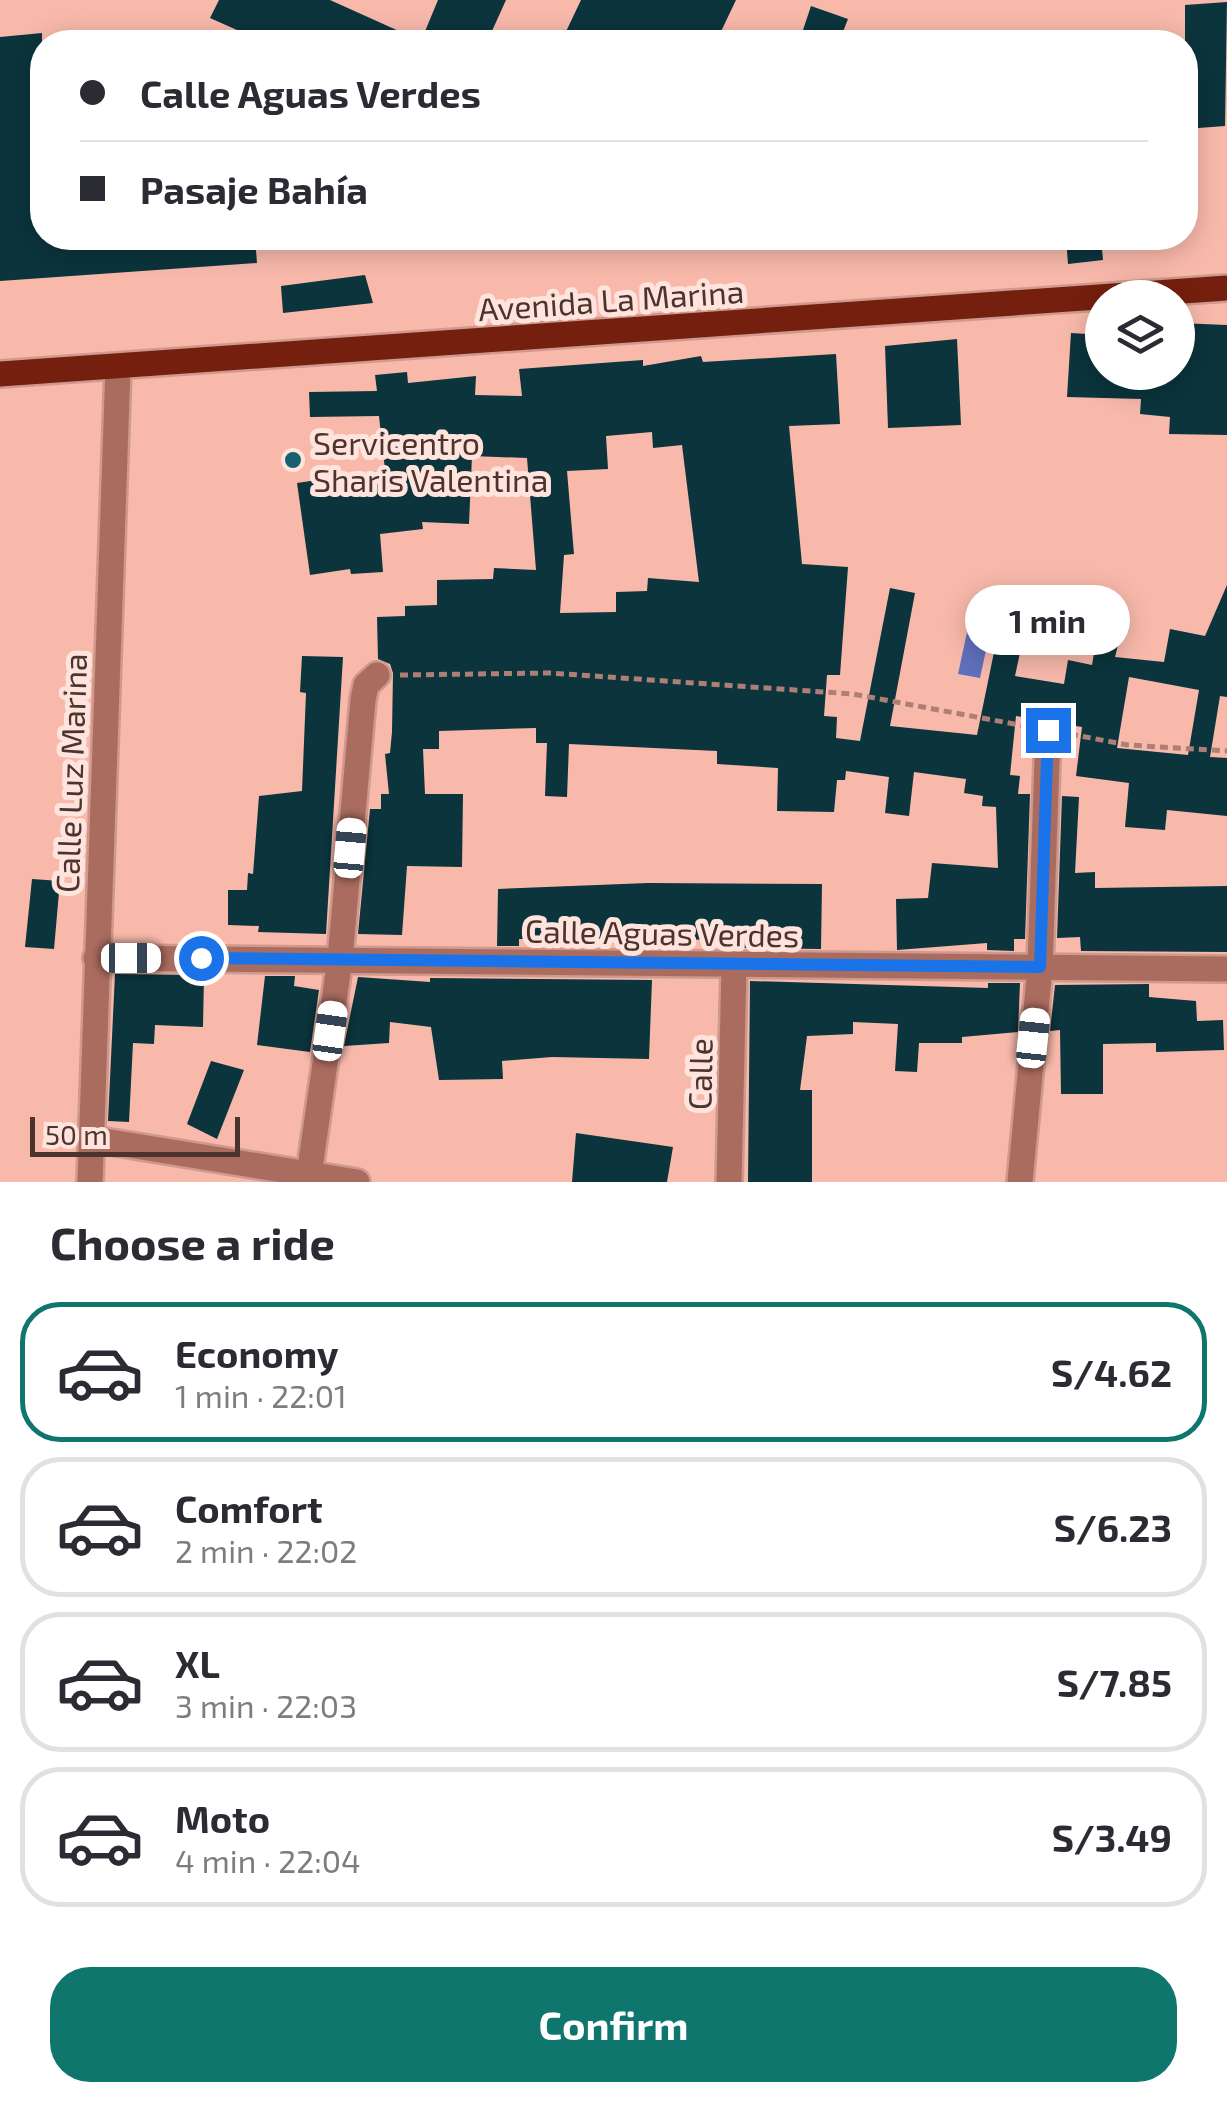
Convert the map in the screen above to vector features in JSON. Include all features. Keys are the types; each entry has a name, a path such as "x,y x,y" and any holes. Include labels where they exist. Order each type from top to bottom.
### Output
{"main road":[{"name":"Avenida La Marina","path":"0,374 1227,288"}],"street":[{"name":"Calle Luz Marina","path":"90,1182 118,367"},
{"path":"309,1179 340,959 363,700 366,685 377,675"},
{"path":"1020,1182 1040,967 1048,730"},
{"name":"Calle Aguas Verdes","path":"96,958 1227,969"},
{"name":"Calle","path":"729,1182 734,967"},
{"path":"92,1140 309,1179 357,1182"}],"path":[{"path":"377,675 550,673 852,694 1128,745 1227,750"}],"water":[{"path":"969,623 991,627 980,678 958,674"}],"building":[{"path":"219,0 330,0 397,30 237,30 210,18"},
{"path":"438,0 506,0 492,30 426,30"},
{"path":"581,0 736,0 722,30 567,30"},
{"path":"1227,2 1225,126 1198,128 1198,30 1185,30 1185,5"},
{"path":"811,6 848,19 844,30 803,30"},
{"path":"30,34 30,250 256,250 257,263 0,281 0,37"},
{"path":"1067,250 1102,250 1103,260 1068,264"},
{"path":"365,275 373,303 283,313 281,286"},
{"path":"1195,324 1227,325 1227,435 1169,434 1170,417 1140,414 1141,399 1067,397 1071,333 1085,334 1085,390 1195,390"},
{"path":"957,339 961,425 888,428 885,346"},
{"path":"836,354 840,424 789,426 802,564 848,567 840,675 827,675 824,716 837,717 836,738 860,741 890,588 915,593 890,726 977,735 1000,623 1025,629 1015,676 1064,684 1068,660 1092,665 1096,641 1118,645 1115,657 1164,662 1170,629 1205,636 1227,585 1227,697 1220,696 1210,757 1227,758 1227,816 1167,810 1165,830 1125,827 1129,783 1076,776 1082,727 1063,724 1050,714 1036,719 1016,716 1010,775 1020,776 1018,794 1030,794 1025,939 1014,939 1014,951 987,950 987,943 897,950 896,899 928,898 932,863 998,868 996,807 982,806 983,796 964,793 966,779 914,772 909,816 885,813 889,777 846,771 845,780 837,780 834,812 777,811 778,768 717,764 717,751 569,744 567,797 545,796 547,743 536,743 536,728 439,731 439,749 423,749 425,794 463,794 462,867 407,866 402,935 358,934 370,809 381,809 381,794 389,794 385,754 390,753 393,673 390,664 378,659 377,617 405,616 405,606 437,605 437,580 493,579 494,568 536,570 527,458 472,456 469,524 422,522 423,529 380,534 383,572 351,574 350,569 310,575 297,483 385,470 379,416 310,417 309,392 377,391 375,375 407,372 408,383 476,376 475,395 522,396 519,369 643,360 643,366 701,356 703,362","holes":["652,432 653,448 682,445 699,582 648,578 647,591 616,592 616,612 560,613 564,555 574,554 567,471 608,469 606,436","1129,677 1199,690 1188,755 1117,748"]},
{"path":"302,656 343,657 326,934 258,932 259,926 228,925 228,890 247,890 248,873 253,874 259,796 302,791 306,693 300,692"},
{"path":"1062,796 1079,797 1075,873 1095,872 1095,888 1227,886 1227,952 1081,951 1080,937 1057,938"},
{"path":"32,879 60,881 54,949 25,947"},
{"path":"648,883 822,884 821,949 743,948 743,941 648,938 519,939 519,946 497,946 498,889"},
{"path":"115,974 204,975 203,1027 155,1025 154,1044 133,1043 129,1122 108,1121"},
{"path":"265,976 295,976 294,986 319,990 310,1052 257,1045"},
{"path":"358,977 430,982 430,978 652,980 649,1059 552,1057 502,1061 503,1079 439,1080 431,1027 390,1022 389,1043 344,1046"},
{"path":"750,981 988,988 988,983 1020,983 1018,1032 962,1037 962,1043 919,1043 917,1072 895,1071 898,1024 853,1022 853,1034 807,1036 800,1090 812,1090 812,1182 748,1182"},
{"path":"1149,984 1149,997 1196,1001 1197,1021 1223,1020 1224,1050 1156,1052 1156,1043 1103,1044 1103,1094 1061,1094 1060,1030 1050,1031 1055,985"},
{"path":"211,1061 244,1070 217,1139 187,1124"},
{"path":"576,1133 673,1147 667,1182 572,1182"}],"place":[{"name":"Servicentro Sharis Valentina","path":"293,460"}],"route":[{"path":"201,958 734,967 1040,967 1048,730"}]}
